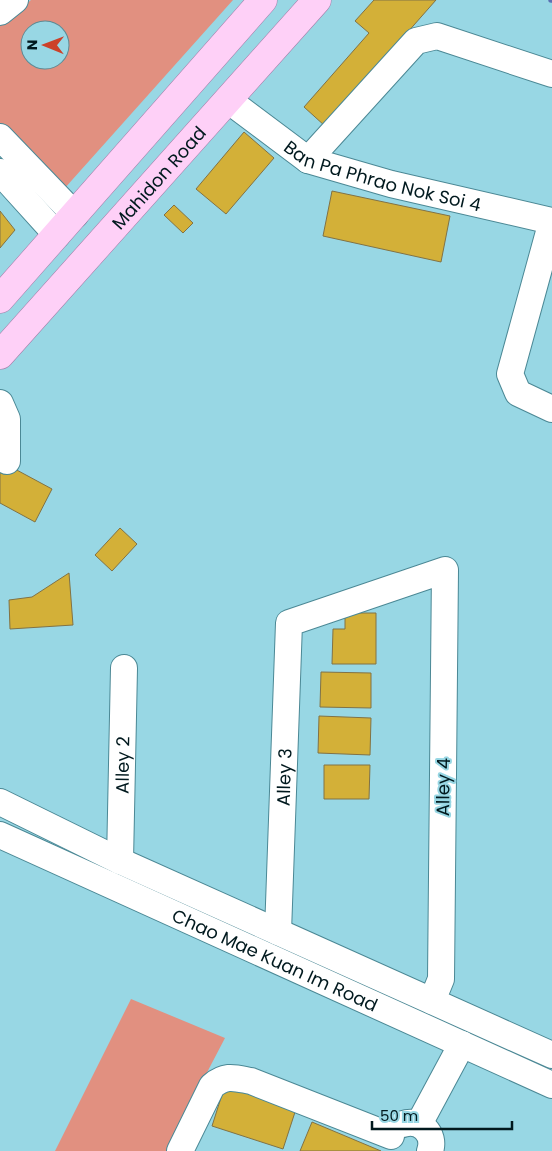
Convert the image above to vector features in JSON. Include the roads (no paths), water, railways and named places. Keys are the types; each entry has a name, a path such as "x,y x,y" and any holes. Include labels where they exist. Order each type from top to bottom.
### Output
{"main road":[{"path":"0,299 263,0"},
{"name":"Mahidon Road","path":"0,355 316,0"}],"street":[{"path":"308,160 416,41 437,36 552,74"},
{"name":"Ban Pa Phrao Nok Soi 4","path":"228,100 308,160 391,184 552,221"},
{"path":"0,137 74,215"},
{"path":"0,172 57,235"},
{"path":"552,221 510,374 518,394 552,409"},
{"path":"0,403 7,418 7,461"},
{"name":"Alley 4","path":"288,623 445,570 441,979 432,1002"},
{"name":"Alley 3","path":"278,932 288,623"},
{"name":"Alley 2","path":"120,861 124,668"},
{"path":"0,802 120,861 552,1055"},
{"name":"Chao Mae Kuan Im Road","path":"0,835 552,1085"},
{"path":"419,1124 462,1044"},
{"path":"180,1151 212,1086 220,1079 231,1077 251,1081 391,1143 400,1125 406,1122 419,1124 429,1134 434,1150"}]}
